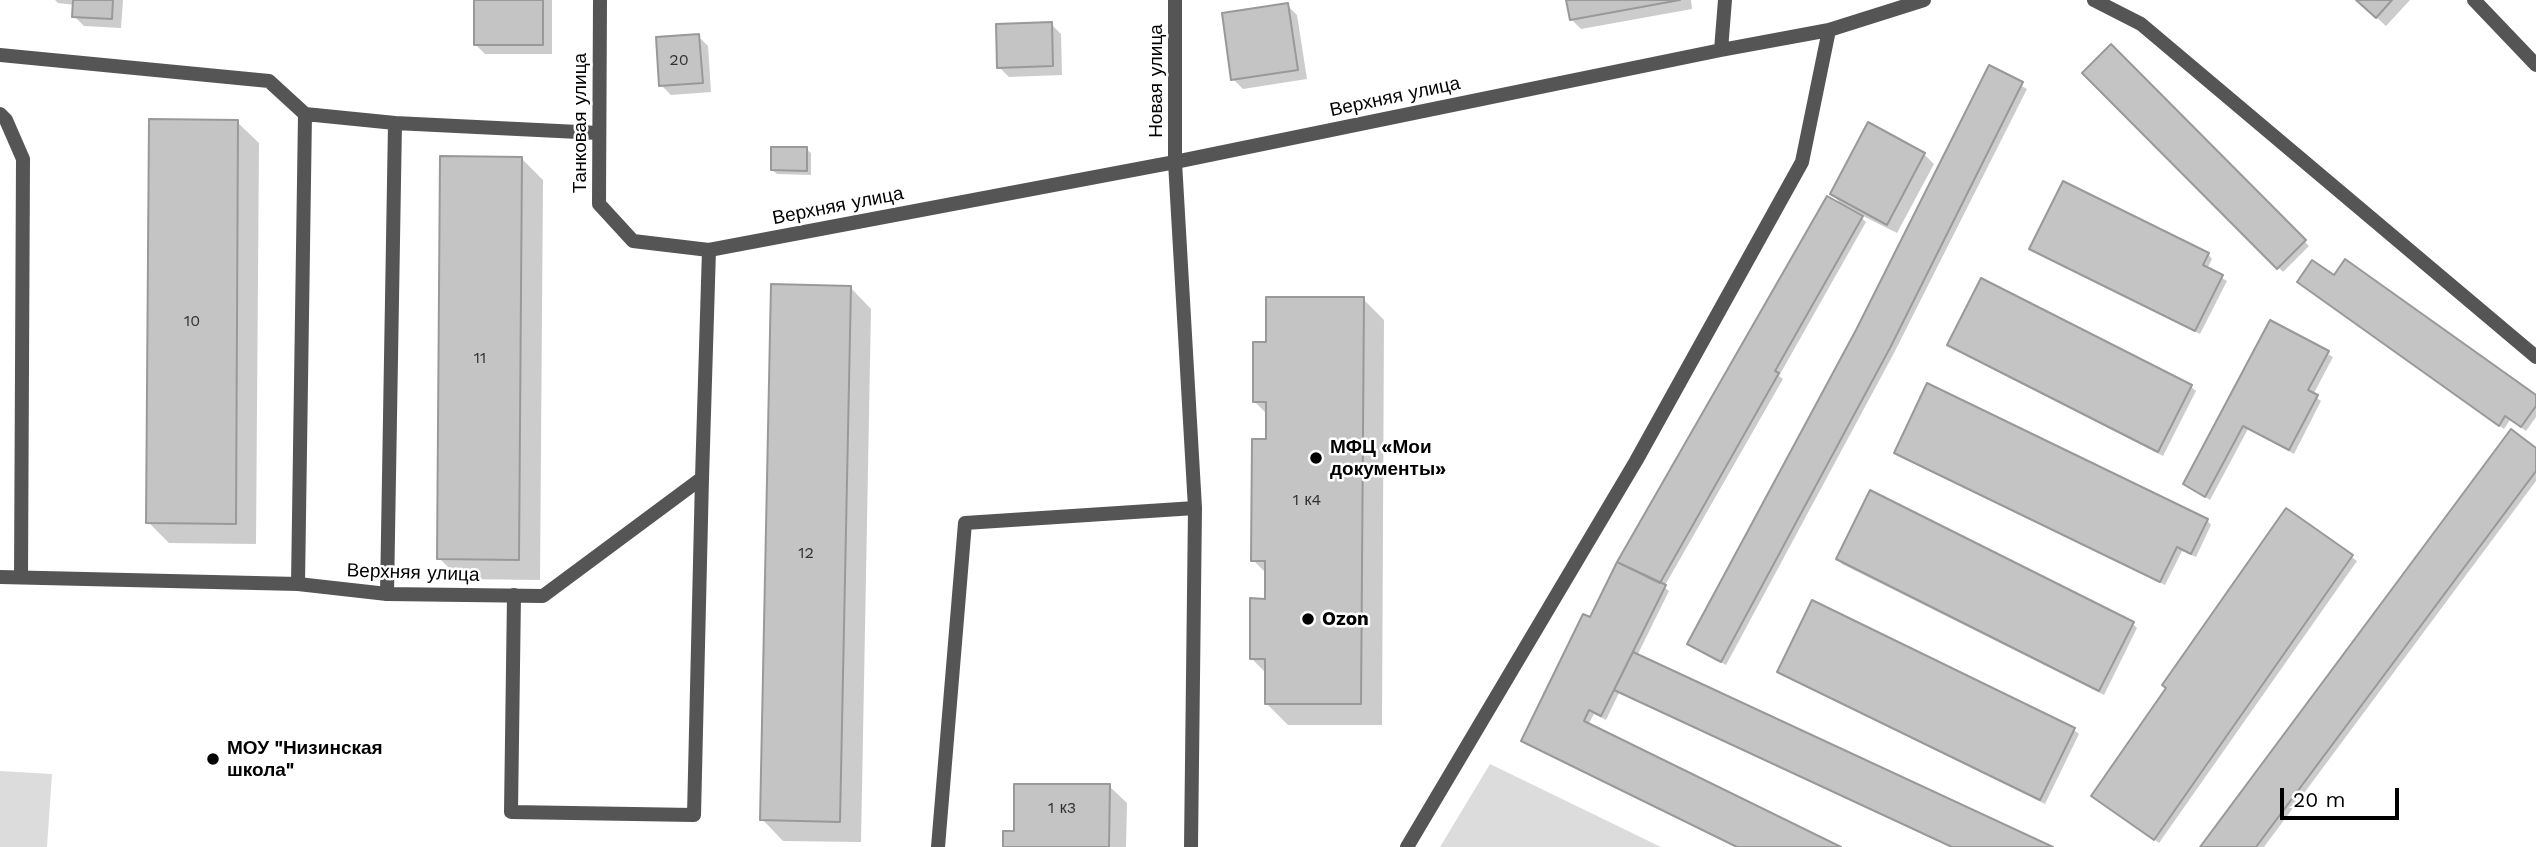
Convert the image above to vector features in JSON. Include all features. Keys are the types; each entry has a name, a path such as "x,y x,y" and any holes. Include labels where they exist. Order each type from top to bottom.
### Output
{"street":[{"name":"Танковая улица","path":"600,0 599,204 633,241 709,250"},
{"name":"Новая улица","path":"1175,0 1175,162 1195,508 1191,847"},
{"path":"1721,50 1725,0"},
{"name":"Верхняя улица","path":"709,250 1175,162 1829,30 1924,0"},
{"path":"2094,0 2141,24 2536,357"},
{"path":"2474,0 2536,65"},
{"path":"1407,847 1636,461 1802,162 1829,30"},
{"path":"0,55 269,81 305,114 395,122 599,133"},
{"path":"0,114 6,120 23,159 21,577"},
{"path":"298,584 305,114"},
{"path":"387,594 395,122"},
{"path":"514,595 511,813 694,815 709,250"},
{"name":"Верхняя улица","path":"0,577 298,584 387,594 543,596 702,478"},
{"path":"938,847 965,523 1195,508"}],"shaded area":[{"path":"1490,764 1661,847 1440,847"},
{"path":"0,771 52,774 47,847 0,847"}],"building":[{"path":"73,0 113,0 112,19 72,17"},
{"path":"474,0 543,0 543,45 474,45"},
{"path":"1566,0 1680,0 1570,20"},
{"path":"2356,0 2392,0 2376,18"},
{"path":"1288,3 1298,70 1231,80 1222,13"},
{"path":"1052,22 1053,66 997,68 996,24"},
{"path":"699,34 703,83 659,86 656,37"},
{"path":"2111,44 2306,240 2277,269 2082,73"},
{"path":"1989,65 2023,82 1890,348 1721,662 1687,644 1856,330"},
{"path":"149,119 238,120 236,524 146,523"},
{"path":"1868,122 1925,153 1887,225 1830,194"},
{"path":"771,147 807,147 807,171 771,170"},
{"path":"440,156 522,157 519,560 437,559"},
{"path":"2063,181 2209,253 2203,265 2223,275 2195,331 2029,249"},
{"path":"1827,196 1863,216 1775,371 1779,373 1660,583 1617,562"},
{"path":"2345,259 2536,395 2536,406 2521,427 2505,416 2499,426 2297,282 2312,260 2334,275"},
{"path":"1981,278 2192,385 2158,452 1947,345"},
{"path":"771,284 851,286 840,822 760,820"},
{"path":"1266,297 1364,297 1361,704 1265,704 1265,659 1250,659 1250,598 1265,599 1265,561 1251,561 1252,439 1266,439 1266,402 1253,402 1253,342 1266,342"},
{"path":"2270,320 2329,351 2308,390 2318,395 2289,450 2243,426 2205,497 2183,484"},
{"path":"1927,383 2208,519 2191,554 2177,547 2160,582 1894,453"},
{"path":"2511,429 2536,448 2536,471 2256,847 2200,847"},
{"path":"1870,490 2134,622 2099,691 1836,559"},
{"path":"2286,508 2353,555 2154,840 2091,796 2166,688 2162,685"},
{"path":"1617,562 1666,585 1601,716 1589,710 1584,721 1841,847 1737,847 1521,741 1583,614 1590,617"},
{"path":"1812,600 2075,728 2040,800 1777,672"},
{"path":"1633,652 2053,847 1952,847 1614,690"},
{"path":"1014,784 1110,784 1109,847 1003,847 1003,831 1014,831"}],"place":[{"name":"МФЦ «Мои документы»","path":"1316,458"},
{"name":"Ozon","path":"1308,619"},
{"name":"МОУ \"Низинская школа\"","path":"213,759"}]}
